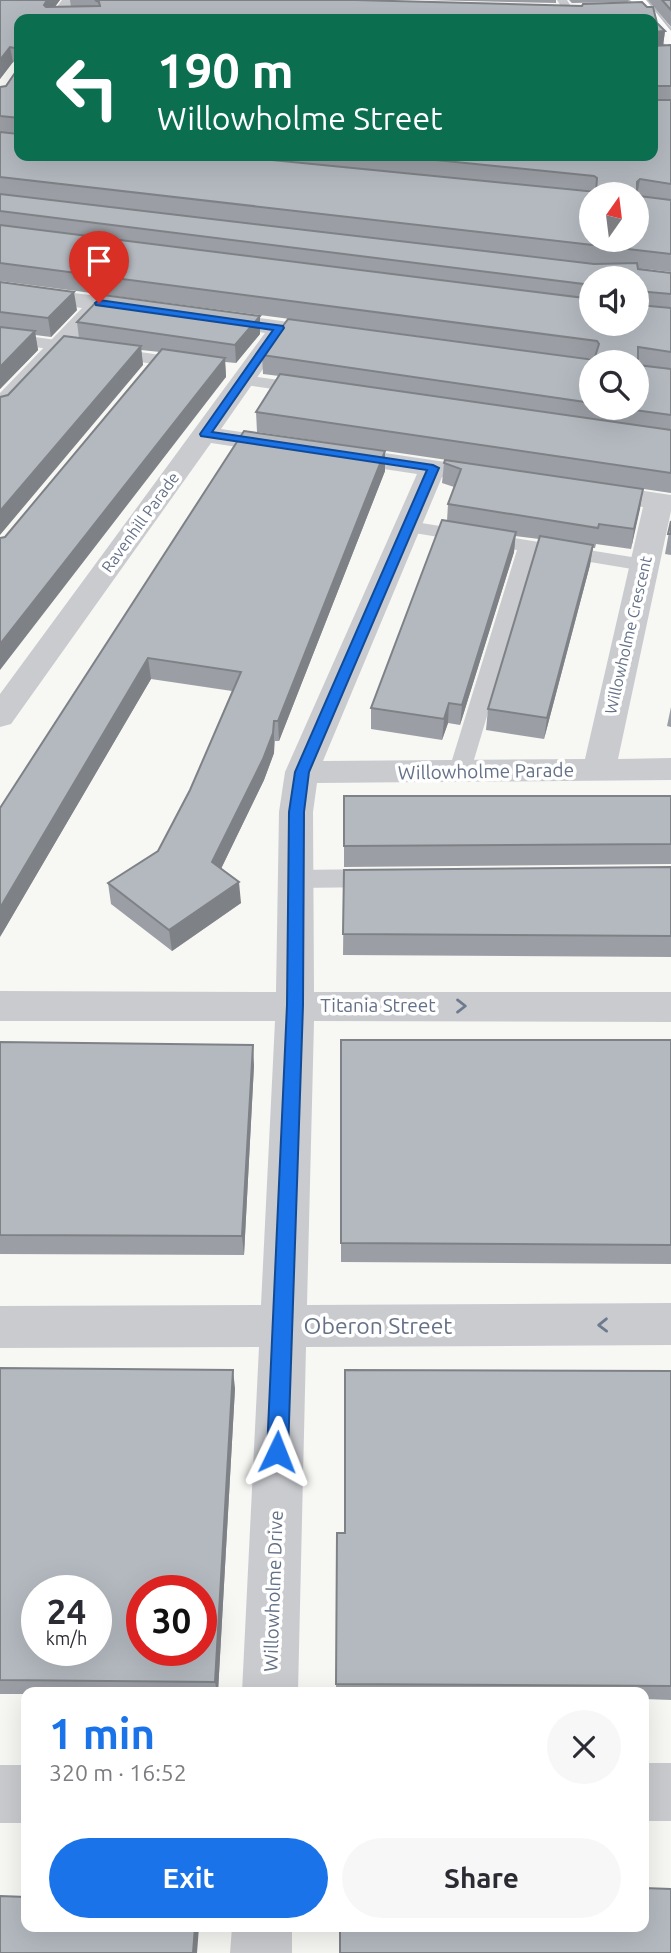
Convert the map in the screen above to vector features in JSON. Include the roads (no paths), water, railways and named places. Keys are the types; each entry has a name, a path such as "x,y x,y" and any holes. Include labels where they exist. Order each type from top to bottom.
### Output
{"street":[{"path":"623,10 642,5"},
{"path":"566,10 590,11"},
{"path":"658,32 668,49"},
{"path":"0,290 361,339"},
{"path":"0,407 99,303"},
{"name":"Ravenhill Parade","path":"0,717 205,434 232,372 280,328"},
{"path":"205,434 486,476"},
{"name":"Willowholme Drive","path":"270,1687 295,1005 296,812 302,772 433,468"},
{"path":"565,487 664,502"},
{"name":"Willowholme Crescent","path":"598,770 644,565 664,502"},
{"name":"Willowholme Parade","path":"302,772 459,773 671,769"},
{"name":"Titania Street","path":"0,1006 671,1007"},
{"name":"Oberon Street","path":"0,1327 671,1324"},
{"path":"649,1792 671,1793"},
{"path":"0,1794 21,1794"},
{"path":"261,1953 262,1932"}],"lane":[{"path":"0,337 232,372 327,392"},
{"path":"141,381 159,360"},
{"path":"409,527 644,565"},
{"path":"459,773 528,546"},
{"path":"296,879 407,878"}]}
